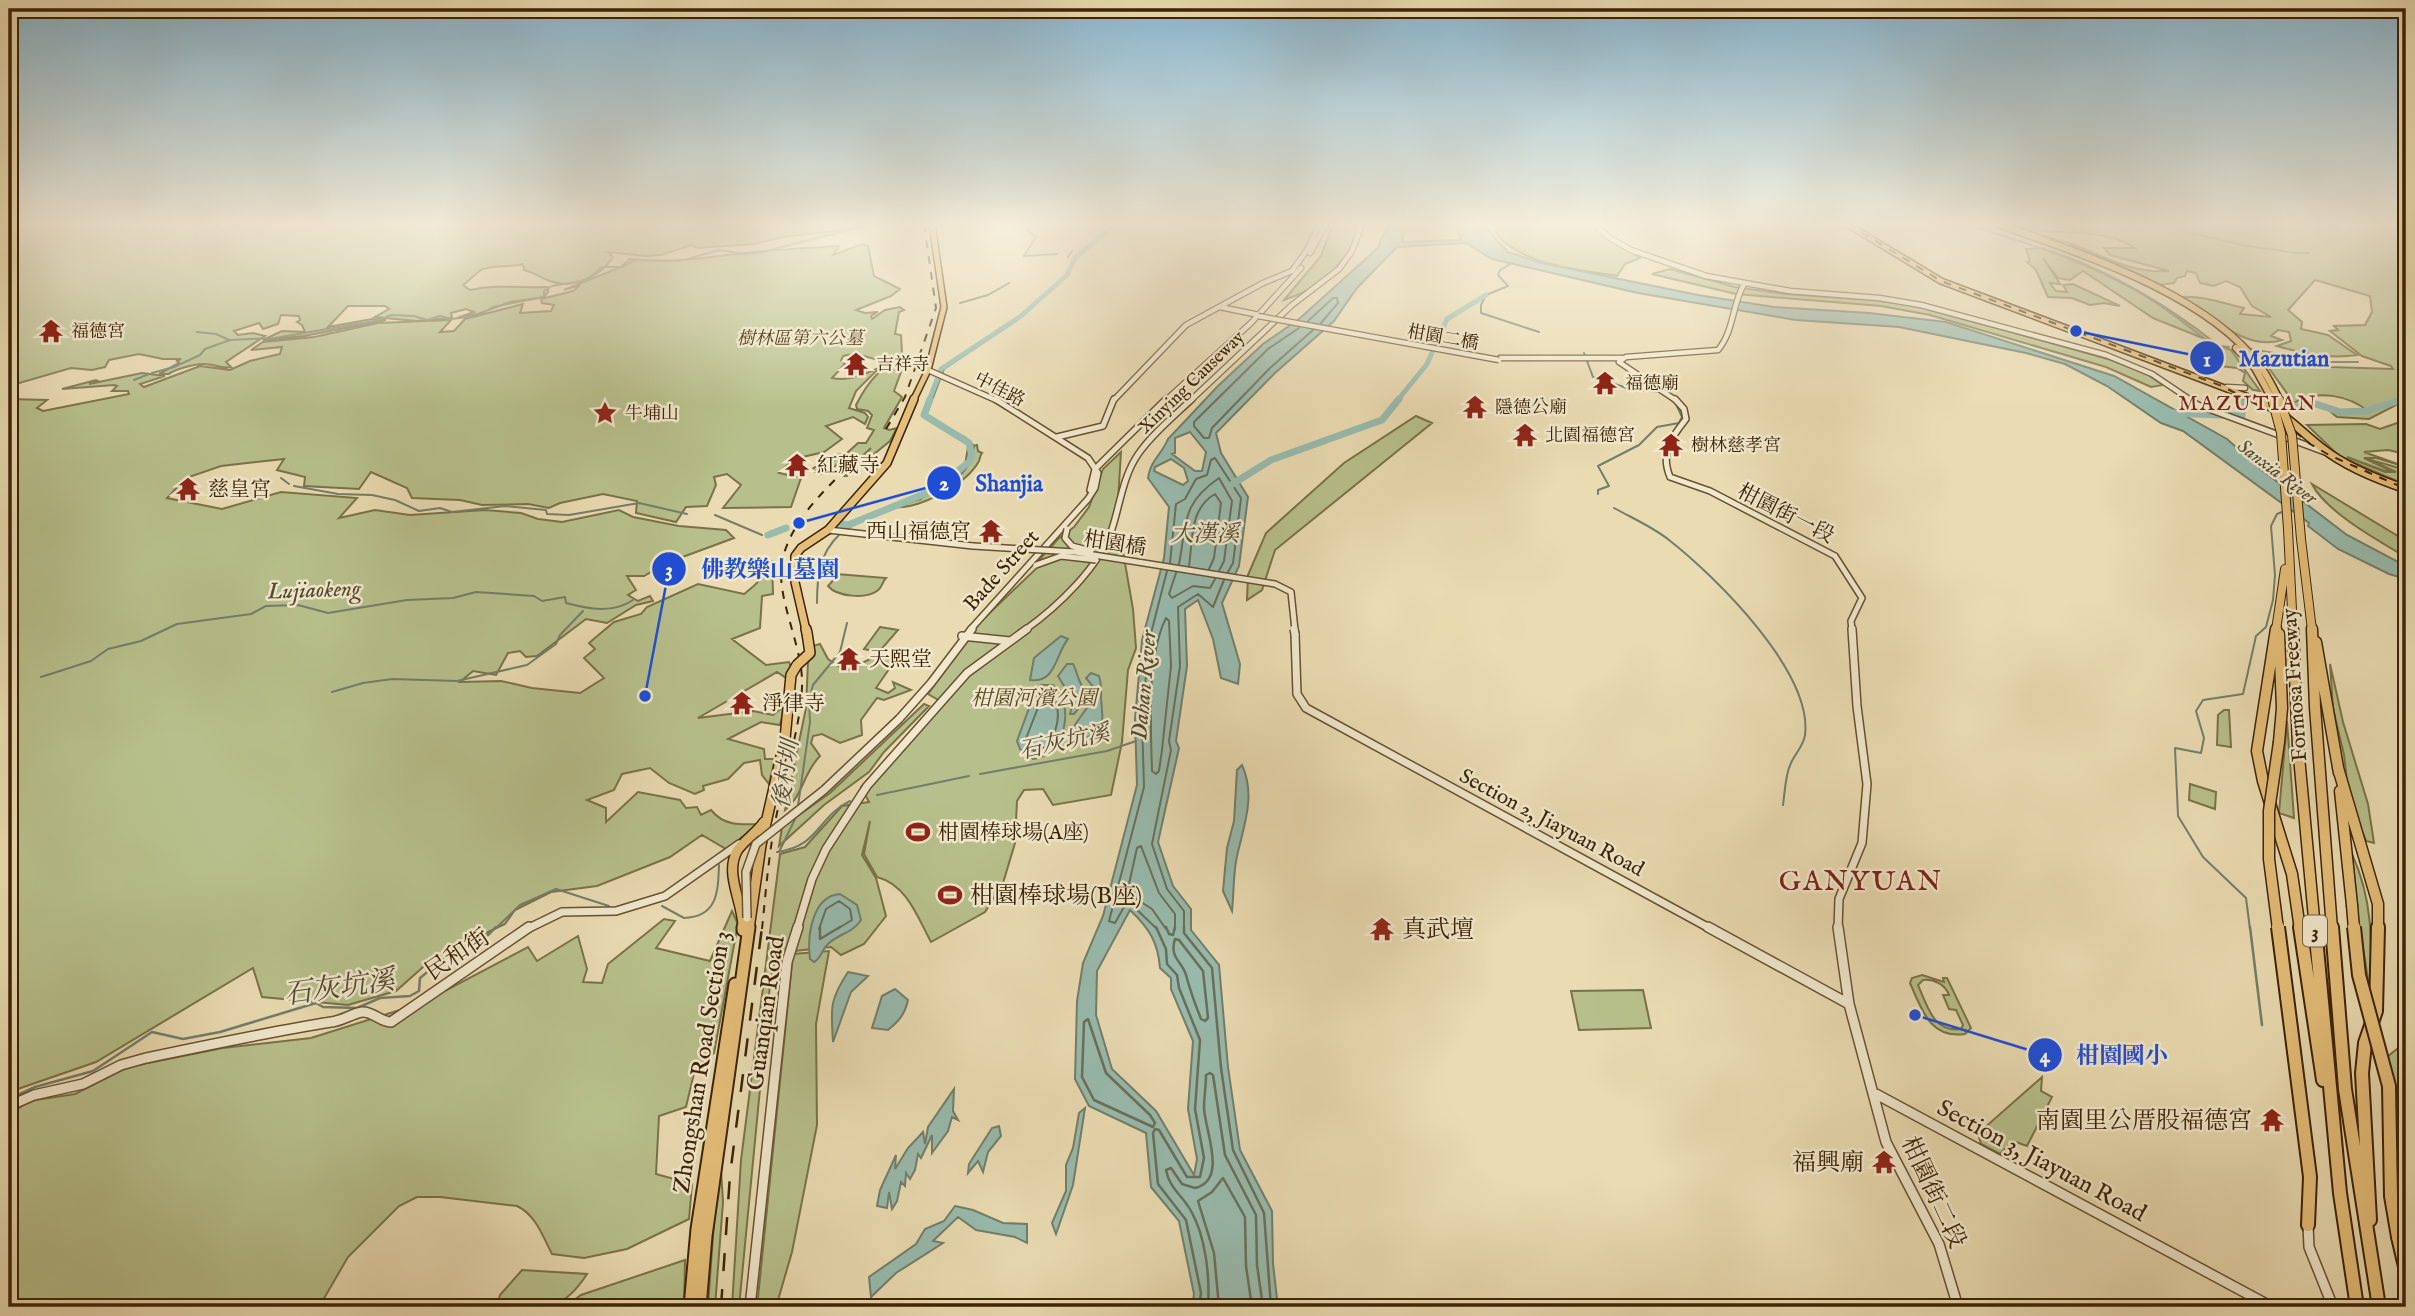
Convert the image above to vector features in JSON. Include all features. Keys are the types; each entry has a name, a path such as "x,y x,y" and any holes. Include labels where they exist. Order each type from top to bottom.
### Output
{"highway":[{"name":"Formosa Freeway","path":"2142,285 2179,304 2216,330 2242,353 2275,398 2292,435 2312,631 2315,707 2345,1089 2379,1307"},
{"name":"Formosa Freeway","path":"2149,285 2186,304 2225,331 2251,354 2274,384 2283,444 2298,746 2340,1193 2357,1307"},
{"path":"2288,553 2257,751 2263,781 2292,874 2340,1193"},
{"path":"2278,618 2282,662 2279,742 2269,811 2269,859 2310,1177 2308,1225"},
{"path":"2312,631 2321,662 2338,768 2359,975 2389,1086 2391,1196 2406,1271"},
{"path":"2338,768 2378,904 2379,967 2376,1011 2365,1044 2362,1073 2374,1275"}],"main road":[{"path":"828,530 887,463 900,428 928,370 943,318 941,285"},
{"path":"1954,285 2241,391 2293,416 2333,455"},
{"path":"1958,285 2241,391"},
{"path":"2258,399 2296,422 2333,455 2381,480 2406,488"},
{"name":"Zhongshan Road Section 3","path":"690,1307 694,1249 747,920 787,726 791,674 810,653 795,582 795,556 801,548 828,530"},
{"name":"Zhongshan Road Section 3","path":"700,1307 706,1236 747,920 735,887 734,861 738,849 762,826 770,810"}],"street":[{"path":"1058,437 1103,426 1114,398 1186,325 1259,285"},
{"path":"1095,469 1186,380 1259,315 1285,285"},
{"name":"Xinying Causeway","path":"1010,641 1046,614 1084,576 1111,533 1129,471 1139,453 1167,423 1292,306 1318,285"},
{"path":"1621,359 1713,351 1723,346 1744,286 1802,295 1885,300 1951,314 2128,364 2151,375 2189,402 2333,455"},
{"name":"柑園二橋","path":"1220,307 1499,359 1621,359"},
{"name":"柑園街一段","path":"1621,359 1620,365 1629,372 1673,395 1686,415 1686,421 1669,437 1667,443 1670,477 1710,491 1835,556 1857,586 1862,598 1851,621 1857,706 1867,784 1862,843 1838,903 1838,938 1849,1004"},
{"name":"中佳路","path":"928,370 993,398 1058,437"},
{"path":"2244,422 2333,455"},
{"path":"1058,437 1088,458 1098,473 1088,503 1065,533 1066,541 1072,546 1206,573"},
{"path":"2306,444 2316,446 2317,443"},
{"name":"Bade Street","path":"747,920 746,872 756,844 834,781 922,694 962,636 1083,500 1091,488 1095,469"},
{"name":"Bade Street","path":"962,636 1046,548 1095,488"},
{"name":"柑園橋","path":"828,530 973,546 1075,552 1275,584 1291,592 1294,634"},
{"path":"983,617 1036,565 1047,559 1068,556 1206,573"},
{"name":"Section 2, Jiayuan Road","path":"1294,634 1297,694 1306,708 1849,1004"},
{"path":"962,636 1010,641"},
{"name":"Guanqian Road","path":"750,1307 783,988 787,962 813,879 826,849 867,786 949,690 1010,641"},
{"name":"民和街","path":"9,1106 34,1095 83,1084 121,1065 146,1058 302,1026 335,1022 362,1012 370,1013 383,1022 391,1022 529,927 562,912 616,911 665,896 753,835"},
{"path":"1849,1004 1875,1094"},
{"name":"柑園街二段","path":"1875,1094 1886,1142 1938,1244 1958,1307"},
{"name":"Section 3, Jiayuan Road","path":"1875,1094 2272,1307"},
{"path":"2308,1225 2309,1247 2333,1307"}],"green space":[{"path":"9,285 464,285 470,290 548,287 544,297 510,302 478,314 457,318 474,312 466,309 451,313 452,318 416,321 375,317 389,309 385,306 348,306 328,327 372,319 386,320 304,336 263,340 282,331 305,332 297,322 300,320 299,316 281,315 278,324 263,329 259,323 234,331 238,335 253,333 265,336 226,362 231,367 200,364 169,374 159,374 179,363 177,361 181,359 163,359 139,354 109,360 105,367 92,370 71,368 9,386"},
{"name":"樹林區第六公墓","path":"580,285 893,285 900,289 891,296 856,310 865,313 878,312 871,316 872,319 885,310 900,307 904,310 899,312 895,334 901,335 902,353 887,360 860,355 843,356 841,361 845,364 832,378 850,378 879,368 856,391 849,408 865,413 868,417 865,424 853,417 826,426 842,439 824,452 794,459 779,473 801,478 791,507 723,508 741,485 727,474 714,477 716,485 707,506 686,507 676,522 636,513 637,501 603,494 549,508 528,504 482,505 460,500 412,498 407,488 371,472 359,489 304,486 305,477 277,470 284,459 221,466 186,478 167,498 222,509 281,492 357,498 339,518 375,510 410,515 485,510 521,513 538,519 562,522 619,510 633,517 679,526 726,530 734,538 669,562 644,576 627,576 636,590 628,595 638,601 650,596 653,601 636,605 607,623 586,619 537,656 526,657 520,651 508,653 496,675 473,671 460,682 501,681 532,688 580,693 604,678 584,658 595,649 589,643 614,622 641,614 647,607 698,584 744,594 759,580 763,569 738,566 747,561 772,561 773,594 762,596 760,628 732,639 766,665 789,662 791,667 786,678 777,672 698,718 753,711 773,715 785,705 780,725 761,722 728,739 764,749 765,759 775,759 769,784 762,775 760,760 744,763 728,779 703,786 704,790 695,794 669,783 650,768 622,774 614,790 587,800 606,808 606,822 638,792 680,800 686,808 697,807 701,815 711,810 721,819 733,823 760,824 726,849 702,835 670,857 597,886 551,892 515,910 505,924 432,959 396,991 348,1005 262,997 253,968 96,1062 9,1092 9,399 47,400 37,408 43,411 129,394 128,391 112,391 117,386 114,385 62,389 96,380 98,381 89,384 142,373 165,376 140,384 144,387 200,366 230,370 250,361 280,354 282,347 251,350 263,342 314,337 378,323 451,320 440,332 454,331 465,319 523,304 520,313 551,311 554,305 542,303 541,299 573,291"},
{"path":"1296,285 1314,285 1298,295 1284,300"},
{"path":"1700,285 1729,285 1785,294 1876,300 1928,308 2111,360 2145,373 2163,385 2151,387 2106,367 1930,315 1881,306 1736,294"},
{"path":"2043,285 2052,285 2056,291 2067,292 2063,285 2076,285 2120,306 2104,303 2090,305 2072,298 2048,297"},
{"path":"2104,285 2128,285 2175,313 2215,343 2153,318"},
{"path":"2236,285 2310,285 2288,310 2302,322 2301,329 2328,335 2357,355 2327,356 2277,346 2291,341 2289,332 2278,330 2271,336 2282,340 2255,341 2229,330 2180,297 2212,300 2244,308 2240,314 2271,317 2252,306"},
{"path":"2334,285 2406,285 2406,400 2369,419 2337,417 2331,412 2369,412 2342,398 2312,396 2294,403 2258,353 2330,367 2393,369 2362,356 2330,331 2338,330 2334,326 2365,325 2372,312 2370,296"},
{"path":"2218,345 2231,350 2260,391 2253,390 2243,381 2245,373 2237,368 2220,366"},
{"path":"902,359 896,370 901,372 894,391 902,397 884,428 897,428 890,441 847,476 871,448 858,460 844,461 821,474 811,470 831,456 847,453 858,443 866,443 874,430 867,428 872,415 868,411 857,409 856,405 875,377 887,366"},
{"path":"1416,416 1432,423 1275,550 1262,590 1247,600 1248,575 1266,533 1344,463"},
{"path":"2406,420 2406,454 2388,450 2364,452 2406,467 2376,458 2364,458 2391,471 2385,471 2347,457 2385,472 2396,472 2368,459 2406,470 2406,485 2339,456 2307,425 2366,424 2380,429"},
{"path":"977,445 978,451 982,453 979,461 964,479 928,500 892,507 921,499 921,494 965,465 968,447"},
{"name":"柑園河濱公園","path":"1121,452 1118,501 1112,525 1122,546 1133,609 1136,648 1128,670 1122,742 1111,795 1053,805 1043,789 1024,790 1017,801 1015,843 1003,883 985,912 931,942 904,894 877,877 864,854 870,821 862,855 876,878 886,916 864,944 841,955 831,947 776,953 770,985 739,1307 732,1307 741,1160 780,854 805,847 842,806 869,802 861,787 940,701 928,694 980,622 1041,564 1040,559 1058,539 1074,527 1089,507 1103,469"},
{"path":"2312,484 2406,541 2406,557 2341,515 2319,495"},
{"path":"824,573 886,578 872,594 852,596 832,590 828,586 836,577 822,576"},
{"path":"880,627 898,630 879,652 864,649"},
{"path":"820,644 828,659 846,671 878,655 896,659 876,688 888,693 895,688 893,682 911,690 884,700 877,698 861,720 862,735 840,743 822,734 813,736 811,743 820,756 796,798 785,810 806,708 808,661 814,653 813,646"},
{"path":"2330,664 2343,722 2368,804 2374,843 2366,841 2347,780 2333,708"},
{"path":"924,704 929,706 884,752 869,772 824,805 779,846 782,827 830,793"},
{"path":"2229,710 2231,747 2217,745 2218,715"},
{"path":"2287,721 2294,818 2279,813"},
{"path":"2190,784 2216,792 2215,809 2189,800"},
{"path":"2352,854 2364,888 2370,921 2370,992 2358,917"},
{"path":"732,911 738,924 714,1053 695,1069 686,1107 659,1116 656,1174 692,1184 689,1219 627,1249 584,1258 552,1254 534,1221 517,1206 417,1197 399,1206 348,1257 319,1307 9,1307 9,1115 29,1101 75,1094 128,1067 223,1048 311,1038 422,1003 528,947 537,961 578,936 587,969 583,982 602,983 608,964 664,919 675,921 656,948 710,961"},
{"path":"829,951 816,1024 817,1125 792,1252 776,1307 757,1307 793,954"},
{"path":"1922,975 1944,982 1943,978 1947,978 1971,1028 1965,1034 1953,1034 1935,1027 1923,1012 1910,983 1912,978","holes":["1927,980 1935,981 1945,988 1949,995 1943,995 1949,1009 1956,1010 1963,1025 1961,1029 1944,1027 1932,1016 1918,985"]},
{"path":"1643,990 1651,1028 1579,1030 1571,991"},
{"path":"2402,1045 2402,1078 2406,1080 2406,1179 2401,1221 2396,1168 2397,1137 2387,1057"},
{"path":"2042,1077 2041,1091 2052,1097 2027,1146 2013,1141 2000,1154 1981,1144 1979,1137 1983,1129"},
{"path":"721,1170 723,1202 715,1307 708,1307 715,1207"},
{"path":"685,1260 684,1307 565,1307 581,1295"},
{"path":"522,1270 587,1274 568,1297 558,1303 538,1308 497,1307 500,1295"}],"water":[{"path":"1336,285 1360,285 1334,321 1275,373 1216,433 1221,453 1248,497 1239,566 1222,603 1240,664 1238,684 1221,678 1213,639 1198,600 1185,609 1187,666 1176,741 1179,748 1158,842 1173,886 1191,909 1191,930 1219,965 1228,1067 1240,1150 1272,1211 1273,1264 1278,1307 1192,1307 1194,1294 1179,1221 1151,1187 1146,1133 1089,1106 1075,1079 1077,1001 1083,963 1103,916 1137,785 1135,719 1142,640 1164,558 1169,507 1148,478 1151,467 1168,439 1218,386 1263,344 1299,319","holes":["1190,432 1206,452 1202,471 1195,471 1172,454 1175,453 1175,438","1171,459 1184,468 1188,481 1183,485 1154,471 1155,467","1130,910 1151,936 1160,968 1171,978 1171,989 1193,1041 1188,1109 1197,1159 1194,1175 1156,1111 1112,1069 1096,1015 1097,971"]},
{"path":"1605,285 1651,285 1774,307 1869,313 1946,322 2114,376 2227,439 2263,471 2347,535 2406,566 2406,579 2389,574 2338,549 2308,526 2309,523 2183,431 2161,423 2107,386 2065,364 2026,353 1899,327 1796,320"},
{"path":"1061,636 1068,639 1050,672 1039,680 1030,680 1034,658"},
{"path":"1067,664 1073,664 1085,690 1083,703 1074,714 1070,714 1073,701 1058,676"},
{"path":"1091,673 1099,676 1101,681 1101,726 1076,744 1068,742 1073,728 1093,696 1095,689 1086,678"},
{"path":"1041,685 1053,685 1060,694 1064,705 1064,728 1053,749 1044,756 1033,759 1020,749 1017,741 1036,689"},
{"path":"1242,765 1248,799 1236,863 1232,911 1223,891 1227,848 1234,821 1237,770"},
{"path":"840,894 857,905 861,920 854,928 828,944 814,962 810,959 809,950 813,919 823,902"},
{"path":"848,972 868,976 851,992 833,1042 834,998"},
{"path":"895,989 908,1000 903,1013 888,1030 872,1028 882,996"},
{"path":"954,1089 953,1111 958,1120 952,1117 948,1131 932,1153 932,1135 921,1158 918,1154 910,1179 906,1173 905,1186 901,1182 897,1201 892,1209 889,1192 887,1208 877,1206 880,1190 896,1155 895,1169 908,1148 923,1132 925,1144 928,1127"},
{"path":"1085,1108 1073,1185 1056,1234 1052,1223 1066,1191 1066,1165 1073,1148 1079,1113"},
{"path":"999,1126 1001,1136 988,1152 983,1172 978,1161 968,1173 969,1164 992,1128"},
{"path":"955,1206 973,1210 1003,1223 1027,1224 1027,1243 1015,1237 976,1230 958,1217 933,1241 943,1243 896,1273 871,1297 869,1277 916,1244 925,1229 944,1221"}],"waterway":[{"path":"152,373 174,367 200,355 205,349 230,340 275,338 380,320 391,315 414,316 427,320 440,316 451,319 477,316 493,307 544,297 544,291 555,285"},
{"path":"960,303 988,295 1005,285"},
{"name":"後村圳","path":"929,401 941,369 1021,316 1055,285"},
{"name":"後村圳","path":"845,530 931,493 961,474 970,462 974,446 966,438 926,416 944,369 1016,321 1057,285"},
{"path":"1507,285 1486,295 1481,305 1481,313 1539,332"},
{"path":"2127,285 2170,312 2215,348 2210,358"},
{"path":"1397,401 1427,364 1447,319 1486,295"},
{"path":"197,332 216,334 229,340"},
{"path":"2212,345 2229,347"},
{"path":"2251,349 2324,362 2358,362"},
{"path":"1584,353 1593,377 1630,389 1661,392"},
{"path":"134,380 149,374"},
{"path":"2404,399 2402,395 2406,394"},
{"path":"2264,396 2279,401"},
{"name":"後村圳","path":"838,523 848,525 934,490 969,462 972,456 969,443 924,415 930,399"},
{"path":"1231,485 1271,460 1382,420 1399,399"},
{"path":"2173,413 2242,416 2243,399"},
{"path":"2274,399 2297,407 2313,403 2340,412 2366,411 2404,399"},
{"path":"1598,494 1598,490 1609,486 1598,466 1639,445 1657,427 1679,423 1682,417 1676,404"},
{"path":"281,478 289,484"},
{"path":"294,486 338,494 372,495 395,500 419,511 440,508 452,512 505,506 569,515 639,503 687,514"},
{"path":"1614,508 1663,535 1711,577 1757,627 1794,683 1803,710 1805,735 1789,768 1783,805"},
{"path":"2250,929 2246,898 2203,857 2178,816 2175,748 2201,753 2204,738 2196,711 2203,700 2243,694 2256,636 2266,627 2273,600 2275,575 2271,526 2277,514 2282,512"},
{"path":"715,515 762,535"},
{"name":"Lujiaokeng","path":"768,535 786,528"},
{"name":"後村圳","path":"817,603 820,566 827,550 839,535"},
{"name":"Lujiaokeng","path":"41,677 91,661 108,649 141,641 177,624 251,614 266,606 298,605 328,613 407,600 453,598 476,592 534,596 542,601 565,597 566,603 600,609 617,607 633,600"},
{"path":"332,692 363,683 392,679 457,681 527,665 556,644 560,635 583,611"},
{"name":"後村圳","path":"798,806 810,722 809,700 813,685 840,652 847,623"},
{"name":"石灰坑溪","path":"980,774 1107,751 1136,741"},
{"name":"石灰坑溪","path":"877,795 969,776"},
{"name":"石灰坑溪","path":"779,852 802,844 831,815 850,801"},
{"name":"後村圳","path":"779,852 797,815"},
{"name":"石灰坑溪","path":"662,906 684,918 704,913 714,901 719,865"},
{"name":"石灰坑溪","path":"495,929 520,905 556,889 609,906"},
{"name":"石灰坑溪","path":"9,1099 35,1087 93,1071 152,1032 183,1039 220,1032 316,1003 323,1007 357,1008 380,998 410,996 419,991 420,978 453,951 488,935 496,927"},
{"path":"2250,927 2262,1025"}],"railway":[{"path":"886,429 905,397 936,308 933,285"},
{"path":"1953,285 2222,386 2273,413 2310,444 2329,455 2406,489"},
{"path":"762,929 772,841 795,735 802,687 798,654 782,587 783,557 802,517 851,463"},
{"path":"721,1307 730,1175 762,927"}],"place":[{"name":"福德宮","path":"51,331"},
{"name":"Mazutian","path":"2076,331"},
{"name":"吉祥寺","path":"856,364"},
{"name":"福德廟","path":"1605,383"},
{"name":"隱德公廟","path":"1475,407"},
{"name":"牛埔山","path":"605,413"},
{"name":"北園福德宮","path":"1525,435"},
{"name":"樹林慈孝宮","path":"1671,445"},
{"name":"紅藏寺","path":"797,465"},
{"name":"慈皇宮","path":"188,489"},
{"name":"Shanjia","path":"799,523"},
{"name":"西山福德宮","path":"991,531"},
{"name":"天熙堂","path":"849,659"},
{"name":"佛教樂山墓園","path":"645,696"},
{"name":"淨律寺","path":"742,703"},
{"name":"柑園棒球場(A座)","path":"918,832"},
{"name":"柑園棒球場(B座)","path":"950,895"},
{"name":"真武壇","path":"1382,929"},
{"name":"柑園國小","path":"1915,1015"},
{"name":"南園里公厝股福德宮","path":"2272,1120"},
{"name":"福興廟","path":"1884,1162"}],"district":[{"name":"MAZUTIAN","path":"2248,403"},
{"name":"GANYUAN","path":"1861,880"}],"water label":[{"name":"Sanxia River","path":"2278,471"},
{"name":"大漢溪","path":"1205,533"},
{"name":"Dahan River","path":"1143,685"}]}
